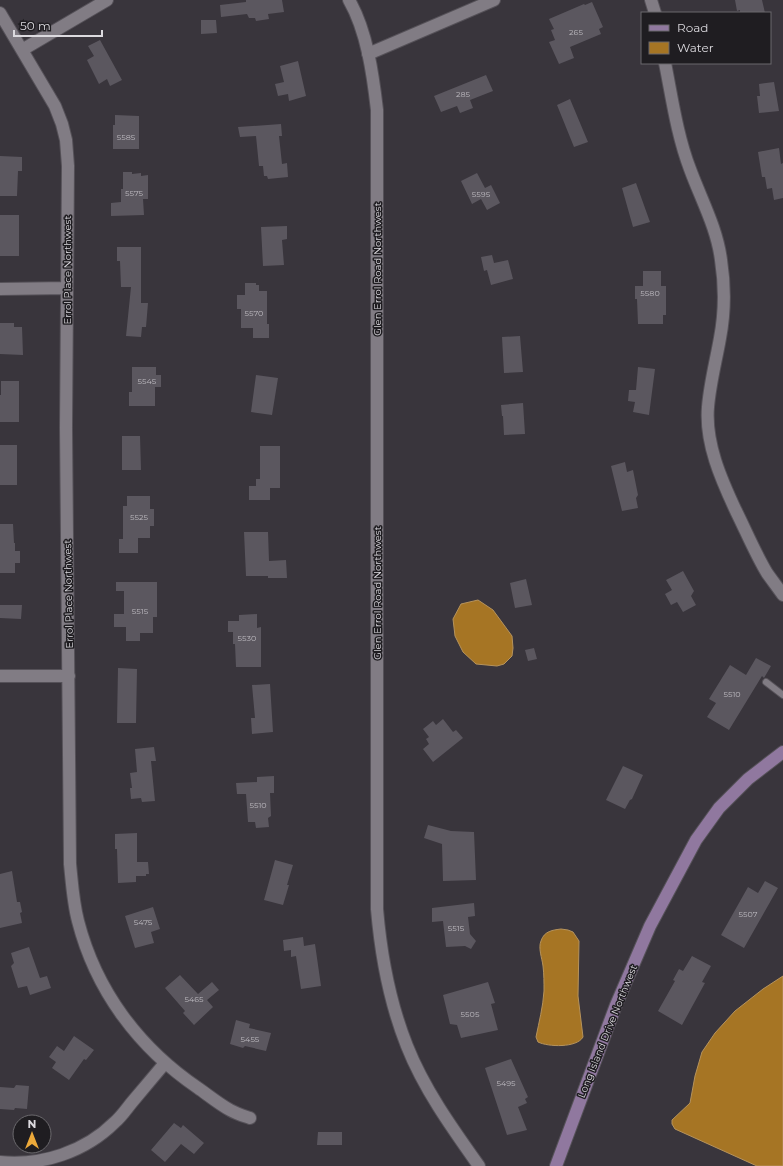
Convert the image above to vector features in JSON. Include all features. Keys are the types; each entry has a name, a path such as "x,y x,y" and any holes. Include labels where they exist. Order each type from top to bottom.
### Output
{"street":[{"path":"22,50 107,0"},
{"name":"Glen Errol Road Northwest","path":"349,0 353,7 368,54 374,82 377,110 377,909 380,943 395,1013 407,1046 419,1072 447,1120 479,1166"},
{"path":"368,54 494,0"},
{"path":"652,0 655,12"},
{"name":"Errol Place Northwest","path":"0,13 54,106 62,124 66,140 68,166 66,428 70,864 78,921 92,962 112,1001 138,1036 164,1063 183,1078 230,1110 250,1118"},
{"path":"665,64 680,139 713,226 721,259 724,288 724,315 710,389 708,409 709,432 716,462 725,486 750,540 767,572 783,595"},
{"path":"0,289 67,288"},
{"path":"0,676 69,676"},
{"name":"Long Island Drive Northwest","path":"556,1166 616,1004 650,926 696,840 719,808 748,779 783,752"},
{"path":"0,1162 25,1163 42,1161 75,1151 90,1142 116,1121 164,1063"}],"lane":[{"path":"766,682 783,695"}],"water":[{"path":"478,600 493,610 512,636 512,656 504,664 497,666 476,664 463,652 455,636 453,619 461,604"},
{"path":"561,929 573,932 579,941 578,996 583,1037 580,1041 569,1045 555,1046 538,1042 536,1037 544,991 540,944 544,935"},
{"path":"783,976 783,1166 757,1166 675,1129 672,1124 672,1120 690,1103 695,1076 702,1052 715,1033 735,1011 763,989"}],"building":[{"path":"246,0 282,0 284,12 268,14 269,19 256,21 255,18 249,18 247,14 221,17 220,5 246,2"},
{"path":"735,0 762,0 765,12 740,12 740,10 737,11"},
{"path":"592,2 603,27 599,29 601,34 570,47 574,58 559,64 549,42 555,40 551,30 554,29 549,19"},
{"path":"201,20 216,20 217,33 201,34"},
{"path":"100,40 122,80 110,86 107,79 99,84 87,60 94,56 88,46"},
{"path":"298,61 306,96 289,101 288,94 278,96 275,84 284,82 280,66"},
{"path":"486,75 493,91 470,100 473,108 460,113 457,106 441,112 434,96"},
{"path":"774,82 779,111 759,113 757,96 760,96 759,84"},
{"path":"570,99 588,142 574,147 557,105"},
{"path":"115,115 139,116 139,149 113,149 113,125 115,125"},
{"path":"281,124 282,136 279,136 282,164 287,163 288,177 268,179 267,176 264,176 263,166 259,166 256,136 240,137 238,127"},
{"path":"779,148 781,164 783,163 783,198 774,200 772,188 767,189 765,177 762,177 758,152"},
{"path":"0,156 22,157 22,171 18,171 17,196 0,196"},
{"path":"123,172 132,172 132,174 141,173 141,176 148,175 148,199 143,199 144,215 111,216 111,203 121,202"},
{"path":"477,173 485,188 491,185 500,203 487,210 481,199 472,204 461,181"},
{"path":"636,183 650,222 633,227 622,188"},
{"path":"0,215 19,215 19,256 0,256"},
{"path":"287,226 287,239 282,240 284,265 263,266 261,227"},
{"path":"117,247 141,247 141,303 148,303 146,327 142,327 141,337 126,336 131,287 121,287 120,261 117,261"},
{"path":"492,255 494,263 508,260 513,279 491,285 487,270 484,271 481,257"},
{"path":"643,271 661,271 661,286 666,286 666,315 663,315 663,324 638,324 635,286 643,286"},
{"path":"245,283 256,283 256,285 259,285 259,291 267,291 267,324 269,324 269,338 253,338 253,328 241,328 241,309 237,309 237,295 245,295"},
{"path":"0,323 14,323 14,327 22,327 23,355 0,354"},
{"path":"520,336 523,372 504,373 502,337"},
{"path":"132,367 156,367 156,375 161,375 161,387 155,387 155,406 129,406 129,392 132,392"},
{"path":"638,367 655,369 649,415 633,412 635,402 628,401 629,390 636,390"},
{"path":"256,375 278,378 272,415 251,412"},
{"path":"1,381 19,381 19,422 0,422"},
{"path":"523,403 525,434 504,435 501,405"},
{"path":"122,436 140,436 141,470 122,470"},
{"path":"0,445 17,445 17,485 0,485"},
{"path":"260,446 280,446 280,488 270,488 270,500 249,500 249,486 256,486 256,479 260,479"},
{"path":"625,462 627,472 633,470 638,495 636,498 638,508 622,511 611,466"},
{"path":"127,496 150,496 150,509 154,509 154,526 150,526 150,538 138,538 138,553 119,553 119,539 123,539 123,506 127,506"},
{"path":"0,524 13,524 15,551 20,551 20,563 15,563 15,573 0,573"},
{"path":"244,532 268,532 269,561 286,560 287,578 246,576"},
{"path":"683,571 694,591 691,596 696,605 683,612 677,602 671,605 665,594 672,590 666,580"},
{"path":"526,579 532,605 515,608 510,583"},
{"path":"116,582 157,582 157,617 153,617 153,633 140,633 140,641 126,641 126,627 114,627 114,614 124,614 124,591 116,591"},
{"path":"0,605 22,605 21,619 0,618"},
{"path":"257,614 257,628 261,627 261,667 236,667 233,632 228,632 228,621 239,621 239,615"},
{"path":"534,648 537,659 528,661 525,650"},
{"path":"756,658 771,666 764,678 762,676 729,730 707,717 716,703 709,699 730,665 746,675"},
{"path":"118,668 137,669 136,723 117,723"},
{"path":"270,684 273,732 252,734 251,718 255,718 252,685"},
{"path":"443,719 453,732 456,730 463,738 433,762 423,749 429,744 426,739 429,737 423,729 433,721 436,725"},
{"path":"154,747 156,761 151,761 155,801 142,802 141,798 131,799 130,788 132,788 130,773 137,772 135,749"},
{"path":"623,766 643,775 632,799 625,809 606,800"},
{"path":"274,776 274,793 270,793 271,816 268,818 269,827 256,828 255,822 248,822 246,794 237,794 236,783 257,782 257,777"},
{"path":"428,825 451,831 474,832 476,880 443,881 442,844 424,838"},
{"path":"137,833 137,862 148,862 149,874 146,874 146,876 136,876 136,882 118,883 115,834"},
{"path":"275,860 293,865 283,905 264,900"},
{"path":"12,871 17,902 20,902 22,912 20,913 22,923 0,928 0,874"},
{"path":"765,881 778,888 744,948 721,935 748,887 758,893"},
{"path":"474,903 475,916 468,917 470,934 476,941 471,949 465,946 446,947 443,921 432,922 432,908"},
{"path":"153,907 160,929 151,932 154,943 135,948 125,916"},
{"path":"303,937 304,946 315,944 321,986 301,989 296,956 291,957 291,950 284,951 283,940"},
{"path":"29,947 40,978 47,976 51,988 30,995 27,986 18,988 11,966 14,963 11,953"},
{"path":"692,956 711,966 702,982 705,983 682,1025 658,1011 675,981 673,980 679,969 683,971"},
{"path":"180,975 198,994 212,982 219,990 207,1000 213,1007 194,1025 183,1013 185,1011 165,988"},
{"path":"488,982 495,1003 491,1004 498,1030 461,1038 457,1025 450,1024 443,995"},
{"path":"236,1020 250,1024 249,1028 271,1033 266,1051 245,1046 243,1048 230,1044"},
{"path":"74,1036 94,1050 86,1060 84,1059 69,1080 52,1068 56,1062 49,1057 57,1046 64,1051"},
{"path":"511,1059 528,1097 525,1099 527,1103 518,1107 527,1130 507,1135 485,1068"},
{"path":"16,1085 29,1086 27,1109 0,1109 0,1087 14,1088"},
{"path":"174,1123 181,1128 183,1125 204,1143 194,1154 181,1144 165,1162 151,1150"},
{"path":"318,1132 342,1132 342,1145 317,1145"}]}
